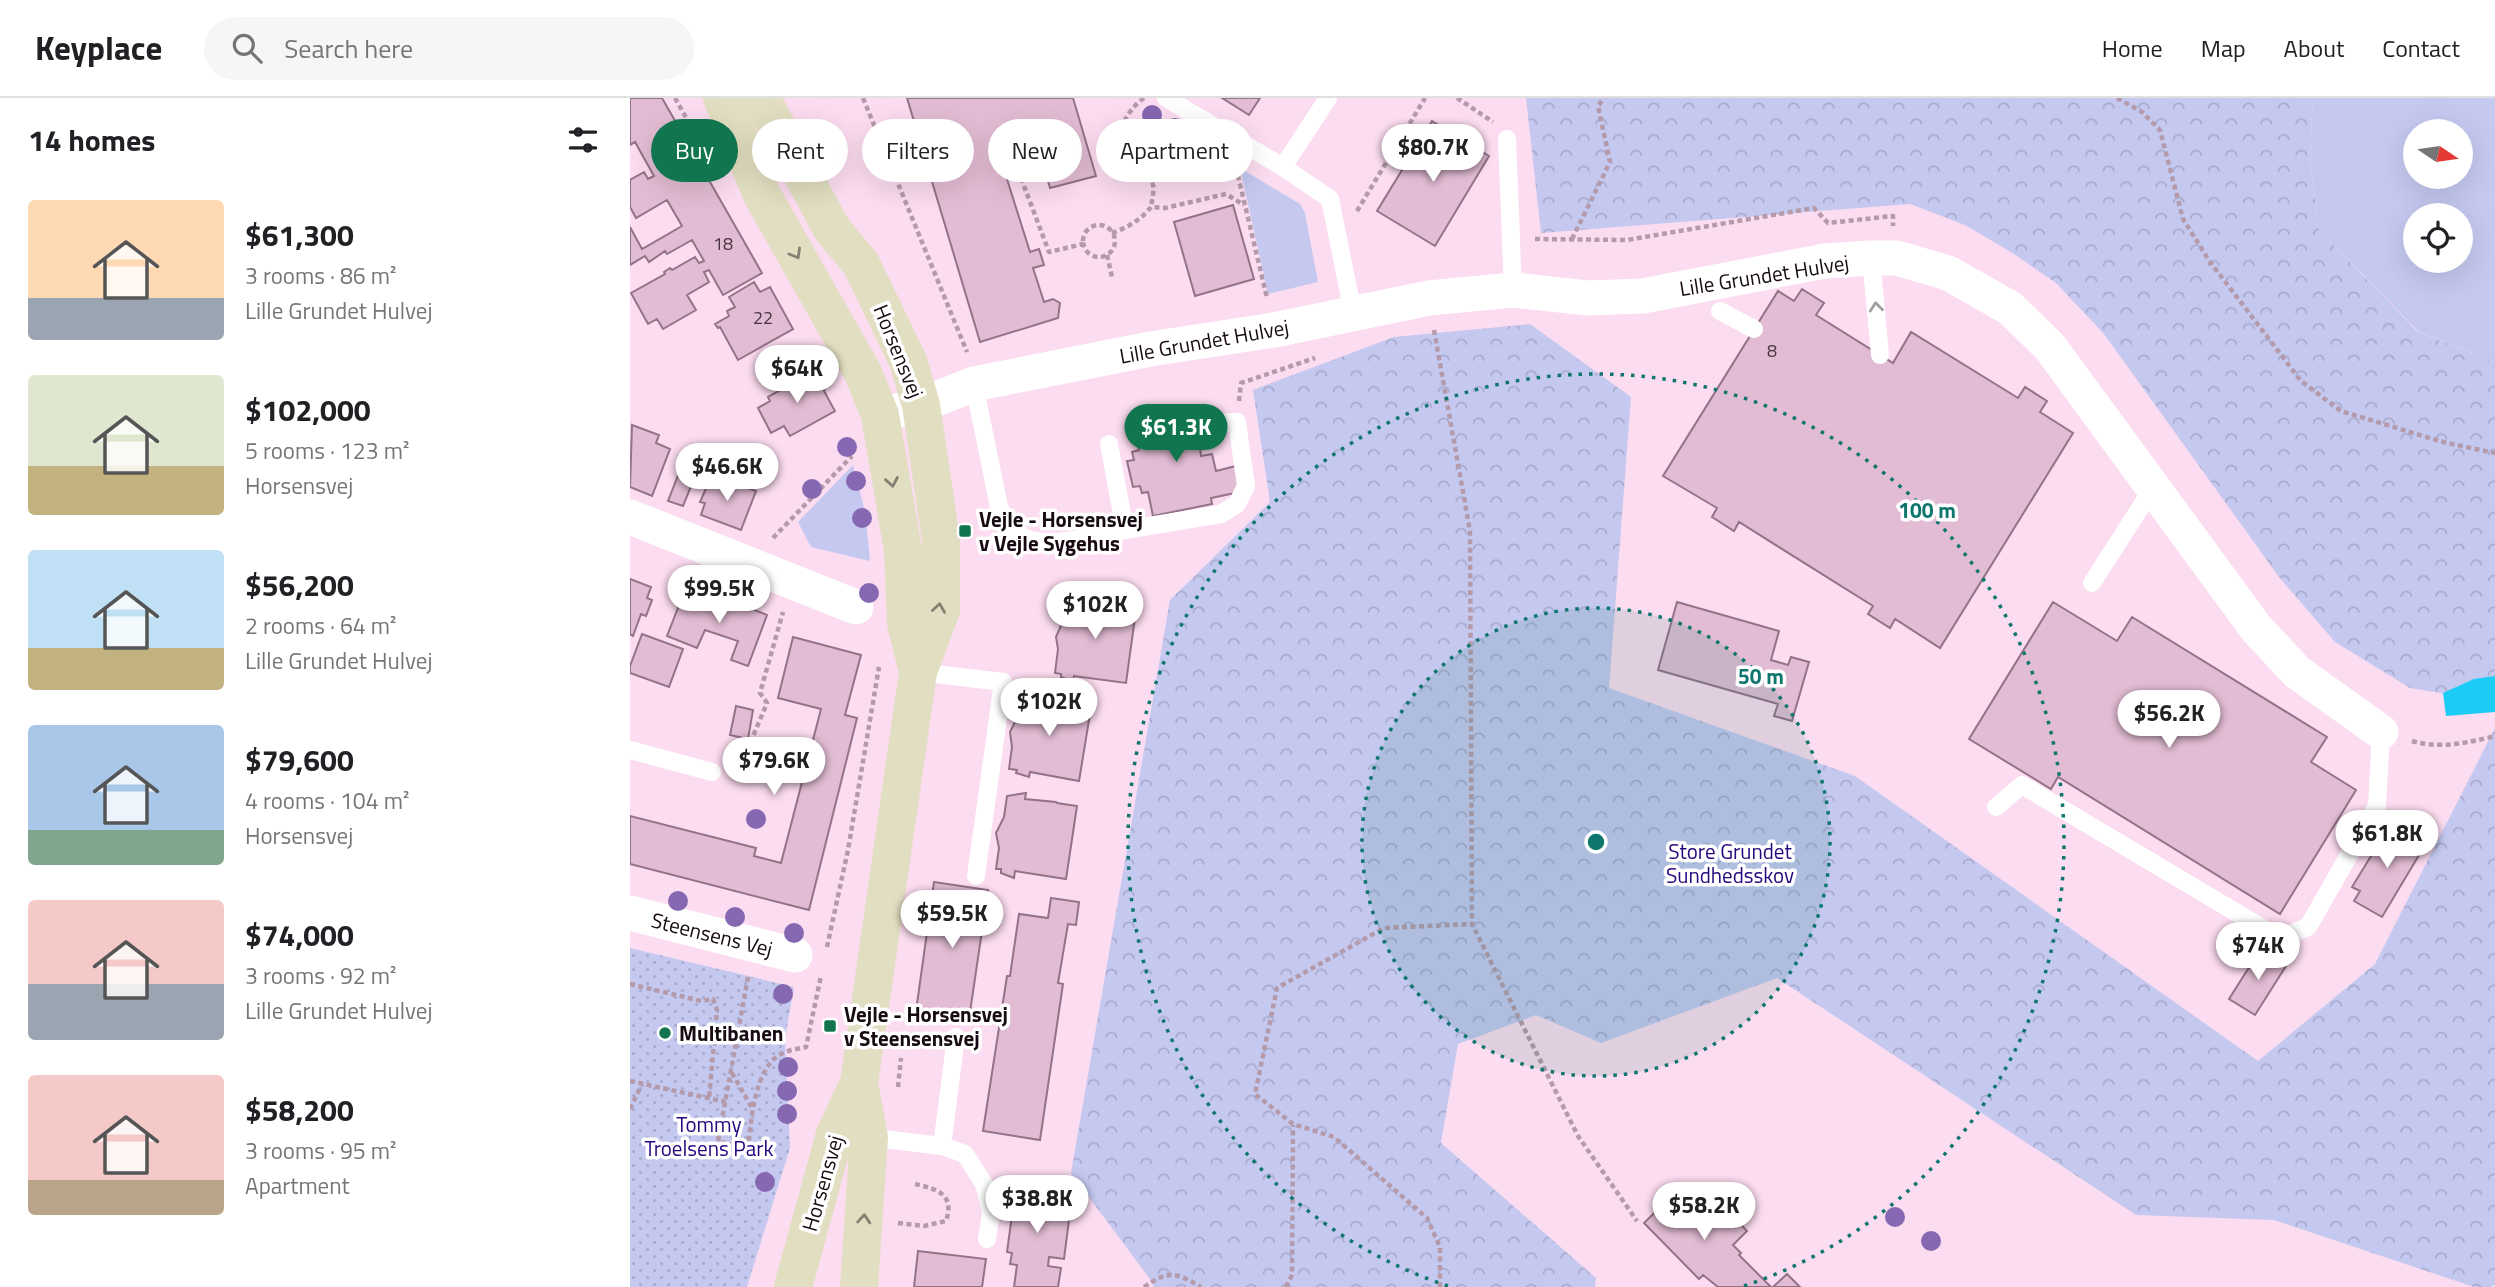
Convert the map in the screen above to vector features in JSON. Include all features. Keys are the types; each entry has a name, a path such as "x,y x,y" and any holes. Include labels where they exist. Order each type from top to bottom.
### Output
{"main road":[{"name":"Horsensvej","path":"722,98 762,195 863,373 871,431 903,550 906,623 918,672"},
{"name":"Horsensvej","path":"761,98 832,229 861,264 908,361 921,405 941,540 941,610 918,672 852,1135 859,1287"},
{"path":"782,98 847,218 861,264"},
{"name":"Horsensvej","path":"793,1287 852,1135"}],"street":[{"name":"Lille Grundet Hulvej","path":"871,431 921,405 974,384 1150,349 1274,330 1429,298 1513,290 1588,298 1643,296 1825,261 1898,258 1948,273 2010,308 2050,347 2256,628 2297,672 2381,732"},
{"path":"630,517 856,607"},
{"name":"Steensens Vej","path":"630,913 814,959"}],"lane":[{"path":"1166,98 1201,119"},
{"path":"1283,167 1328,98"},
{"path":"1507,139 1513,290"},
{"path":"1253,150 1330,200 1353,313"},
{"path":"1871,258 1880,355"},
{"path":"1720,311 1754,329"},
{"path":"974,384 999,507 1018,535 1053,543 1221,514 1237,504 1246,486 1237,422 1216,423"},
{"path":"1109,444 1125,530"},
{"path":"2092,583 2152,488"},
{"path":"918,672 1003,682 976,876"},
{"path":"1996,807 2022,785 2279,938 2308,927 2377,806 2381,732"},
{"path":"630,750 712,772"},
{"path":"942,1146 956,1037"},
{"path":"852,1135 942,1146 965,1154 984,1184 991,1212 988,1239"}],"path":[{"path":"863,98 967,350 974,384"},
{"path":"1112,233 1122,230 1152,207 1154,188 1145,161 1118,147 1119,134 1134,105 1144,98"},
{"path":"1335,230 1359,209 1425,98"},
{"path":"1457,98 1492,119 1507,139"},
{"path":"1572,239 1609,162 1598,106 1604,98"},
{"path":"2117,98 2142,112 2160,130 2183,219 2210,262 2301,381 2341,411 2443,442 2495,453"},
{"path":"1023,182 1049,252 1083,244"},
{"path":"1239,182 1274,330"},
{"path":"1152,207 1165,208 1226,194 1245,205"},
{"path":"1510,238 1627,240 1814,208 1828,223 1893,216"},
{"path":"1107,255 1093,256 1084,249 1085,234 1093,226 1104,226 1112,233 1115,243 1107,255 1112,278"},
{"path":"1429,298 1470,531 1472,924 1578,1136 1637,1221"},
{"path":"1237,422 1241,383 1320,357"},
{"path":"748,564 871,431"},
{"path":"712,772 736,779 767,704 760,693 791,581"},
{"path":"748,1149 753,1109 767,1069 778,1056 792,1049 806,1047 814,959 848,850 880,660"},
{"path":"2381,732 2428,746 2466,743 2495,736"},
{"path":"1440,1287 1440,1247 1427,1218 1334,1138 1293,1124 1255,1094 1277,988 1384,928 1472,924"},
{"path":"754,944 718,1141 762,1153"},
{"path":"630,984 701,1001 713,999 717,1010 709,1099"},
{"path":"731,1073 753,1109"},
{"path":"630,1081 726,1102"},
{"path":"630,1109 642,1084"},
{"path":"1286,1287 1292,1275 1293,1124"},
{"path":"885,1222 924,1226 946,1221 949,1210 945,1196 935,1189 915,1184"},
{"path":"1143,1287 1161,1275 1179,1274 1201,1287"}],"green space":[{"path":"1526,98 2313,98 2310,159 2319,230 2418,332 2495,362 2495,702 2410,688 2335,642 2279,577 2104,334 2056,283 2011,252 1965,225 1910,204 1541,233"},
{"path":"2313,98 2495,98 2495,362 2419,332 2319,230 2310,159"},
{"path":"1253,176 1300,204 1305,213 1318,282 1268,294 1243,182 1253,182"},
{"name":"Store Grundet Sundhedsskov","path":"1530,324 1631,397 1609,688 1855,776 2258,1061 2375,964 2495,728 2495,1284 2491,1287 2474,1287 2274,1220 2136,1215 1777,978 1601,1043 1536,1015 1458,1044 1441,1143 1596,1278 1595,1287 1153,1287 1153,1283 1071,1173 1170,600 1270,502 1253,390 1394,337"},
{"path":"853,465 865,511 870,561 811,547 798,522"},
{"name":"Tommy Troelsens Park","path":"630,948 794,987 785,1039 790,1148 747,1287 630,1287"}],"water":[{"path":"2495,676 2495,712 2446,716 2443,693 2474,679"}],"building":[{"path":"630,98 662,98 674,119 651,119 651,171 635,142 630,145"},
{"path":"907,98 1073,98 1079,119 988,119 988,182 1008,182 1030,252 1039,249 1044,265 1033,268 1044,302 1053,299 1060,303 1058,318 980,342 932,182 974,182 974,119 913,119"},
{"path":"1222,98 1260,98 1249,115"},
{"path":"1432,121 1489,156 1435,246 1377,211"},
{"path":"1082,129 1096,176 1082,180"},
{"path":"644,172 648,179 651,178 651,182 710,182 762,273 723,295 709,270 704,272 709,282 687,295 696,310 663,329 657,319 648,324 631,293 665,274 670,268 672,270 695,257 699,263 704,261 692,240 667,254 665,251 649,262 645,256 630,265 630,227 642,249 682,226 667,200 636,218 630,207 630,180"},
{"path":"1048,182 1073,182 1050,188"},
{"path":"1233,205 1254,279 1195,296 1174,222"},
{"path":"754,282 760,292 770,287 793,329 738,360 720,327 715,324 729,316 727,311 735,307 729,297"},
{"path":"1802,289 1824,303 1816,315 1893,363 1911,332 2018,398 2025,387 2047,401 2040,412 2073,433 1940,648 1895,619 1890,628 1868,614 1873,606 1739,522 1734,531 1712,517 1717,508 1663,476 1778,291 1794,301"},
{"path":"813,372 821,377 826,386 824,391 835,411 790,436 784,426 771,433 758,408 770,401 768,397"},
{"path":"1162,405 1166,420 1192,414 1195,426 1204,425 1208,445 1200,448 1201,456 1212,454 1216,471 1236,466 1241,486 1235,493 1211,498 1212,504 1153,516 1148,492 1142,493 1140,486 1133,487 1127,461 1134,460 1132,452 1139,450 1134,427 1139,425 1136,411"},
{"path":"632,425 659,435 656,443 670,449 652,496 630,487"},
{"path":"683,463 698,469 683,506 668,501"},
{"path":"716,476 756,491 741,530 701,515 705,503 700,502 707,486 712,488"},
{"path":"630,579 651,587 647,598 652,600 646,616 641,614 633,636 630,634"},
{"path":"683,595 715,607 720,596 767,615 748,666 731,660 738,641 705,630 697,648 667,636"},
{"path":"1085,597 1085,603 1136,610 1126,683 1074,676 1073,682 1055,673 1058,649 1056,637 1063,621 1066,600"},
{"path":"1677,602 1779,631 1771,660 1788,665 1791,657 1809,662 1792,721 1774,716 1778,704 1658,670"},
{"path":"2053,602 2117,641 2132,617 2327,737 2311,762 2356,790 2280,914 2058,777 2051,789 1969,739"},
{"path":"642,634 683,649 669,687 630,673"},
{"path":"793,637 861,655 845,715 857,718 809,910 630,864 630,816 756,848 754,856 781,863 821,709 778,698"},
{"path":"1040,693 1039,699 1071,702 1091,708 1079,781 1030,772 1029,777 1009,769 1012,747 1010,732 1018,716 1021,696"},
{"path":"736,706 753,710 748,739 730,735"},
{"path":"1026,793 1025,799 1077,806 1066,879 1015,871 1014,878 1001,873 1001,869 996,869 999,848 996,833 1004,817 1007,796"},
{"path":"2390,825 2425,845 2382,917 2354,901 2360,891 2352,887"},
{"path":"934,882 988,890 969,1019 916,1011"},
{"path":"1051,898 1079,902 1076,925 1068,924 1058,983 1063,984 1040,1140 983,1131 1019,914 1048,918"},
{"path":"2260,950 2286,966 2255,1015 2229,999"},
{"path":"1017,1178 1042,1181 1039,1196 1066,1199 1065,1203 1068,1204 1064,1219 1069,1220 1064,1259 1049,1257 1048,1266 1061,1268 1058,1287 1014,1287 1017,1265 1010,1264 1012,1253 1007,1252"},
{"path":"1681,1187 1713,1223 1727,1210 1747,1231 1733,1245 1741,1253 1739,1255 1771,1287 1718,1287 1703,1275 1699,1279 1644,1223"},
{"path":"918,1251 986,1259 982,1287 914,1287"},
{"path":"1787,1274 1800,1287 1773,1287"}],"place":[{"name":"Vejle - Horsensvej v Vejle Sygehus","path":"965,531"},
{"name":"Vejle - Horsensvej v Steensensvej","path":"830,1026"},
{"name":"Multibanen","path":"665,1033"}]}
